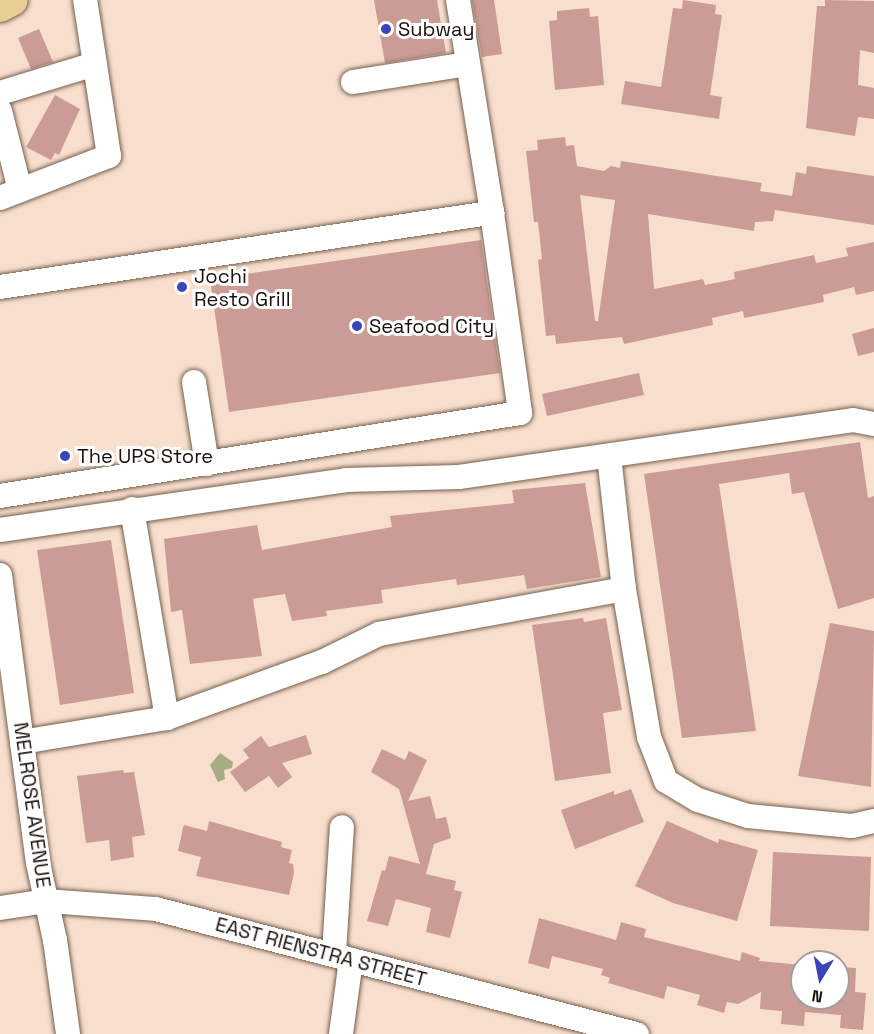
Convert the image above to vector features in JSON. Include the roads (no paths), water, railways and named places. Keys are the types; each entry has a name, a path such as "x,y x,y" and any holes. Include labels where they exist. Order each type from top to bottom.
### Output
{"main road":[{"path":"0,6 12,0"}],"street":[{"path":"0,111 10,194 109,156 86,0"},
{"path":"0,496 520,413 492,213 458,0"},
{"path":"0,93 95,64"},
{"path":"352,82 468,64"},
{"path":"0,287 492,213"},
{"path":"194,382 207,464"},
{"path":"0,530 132,509 346,480 459,477 853,420 874,424"},
{"path":"609,456 624,589 649,737 666,781 698,800 748,816 852,826 874,822"},
{"path":"132,509 167,718"},
{"name":"MELROSE AVENUE","path":"0,575 5,644 68,1034"},
{"path":"22,742 167,718 322,662 379,634 624,589"},
{"path":"341,1034 342,827"},
{"name":"EAST RIENSTRA STREET","path":"0,908 47,901 156,909 637,1034"}],"place":[{"name":"Subway","path":"386,29"},
{"name":"Jochi Resto Grill","path":"182,287"},
{"name":"Seafood City","path":"357,326"},
{"name":"The UPS Store","path":"65,456"}]}
